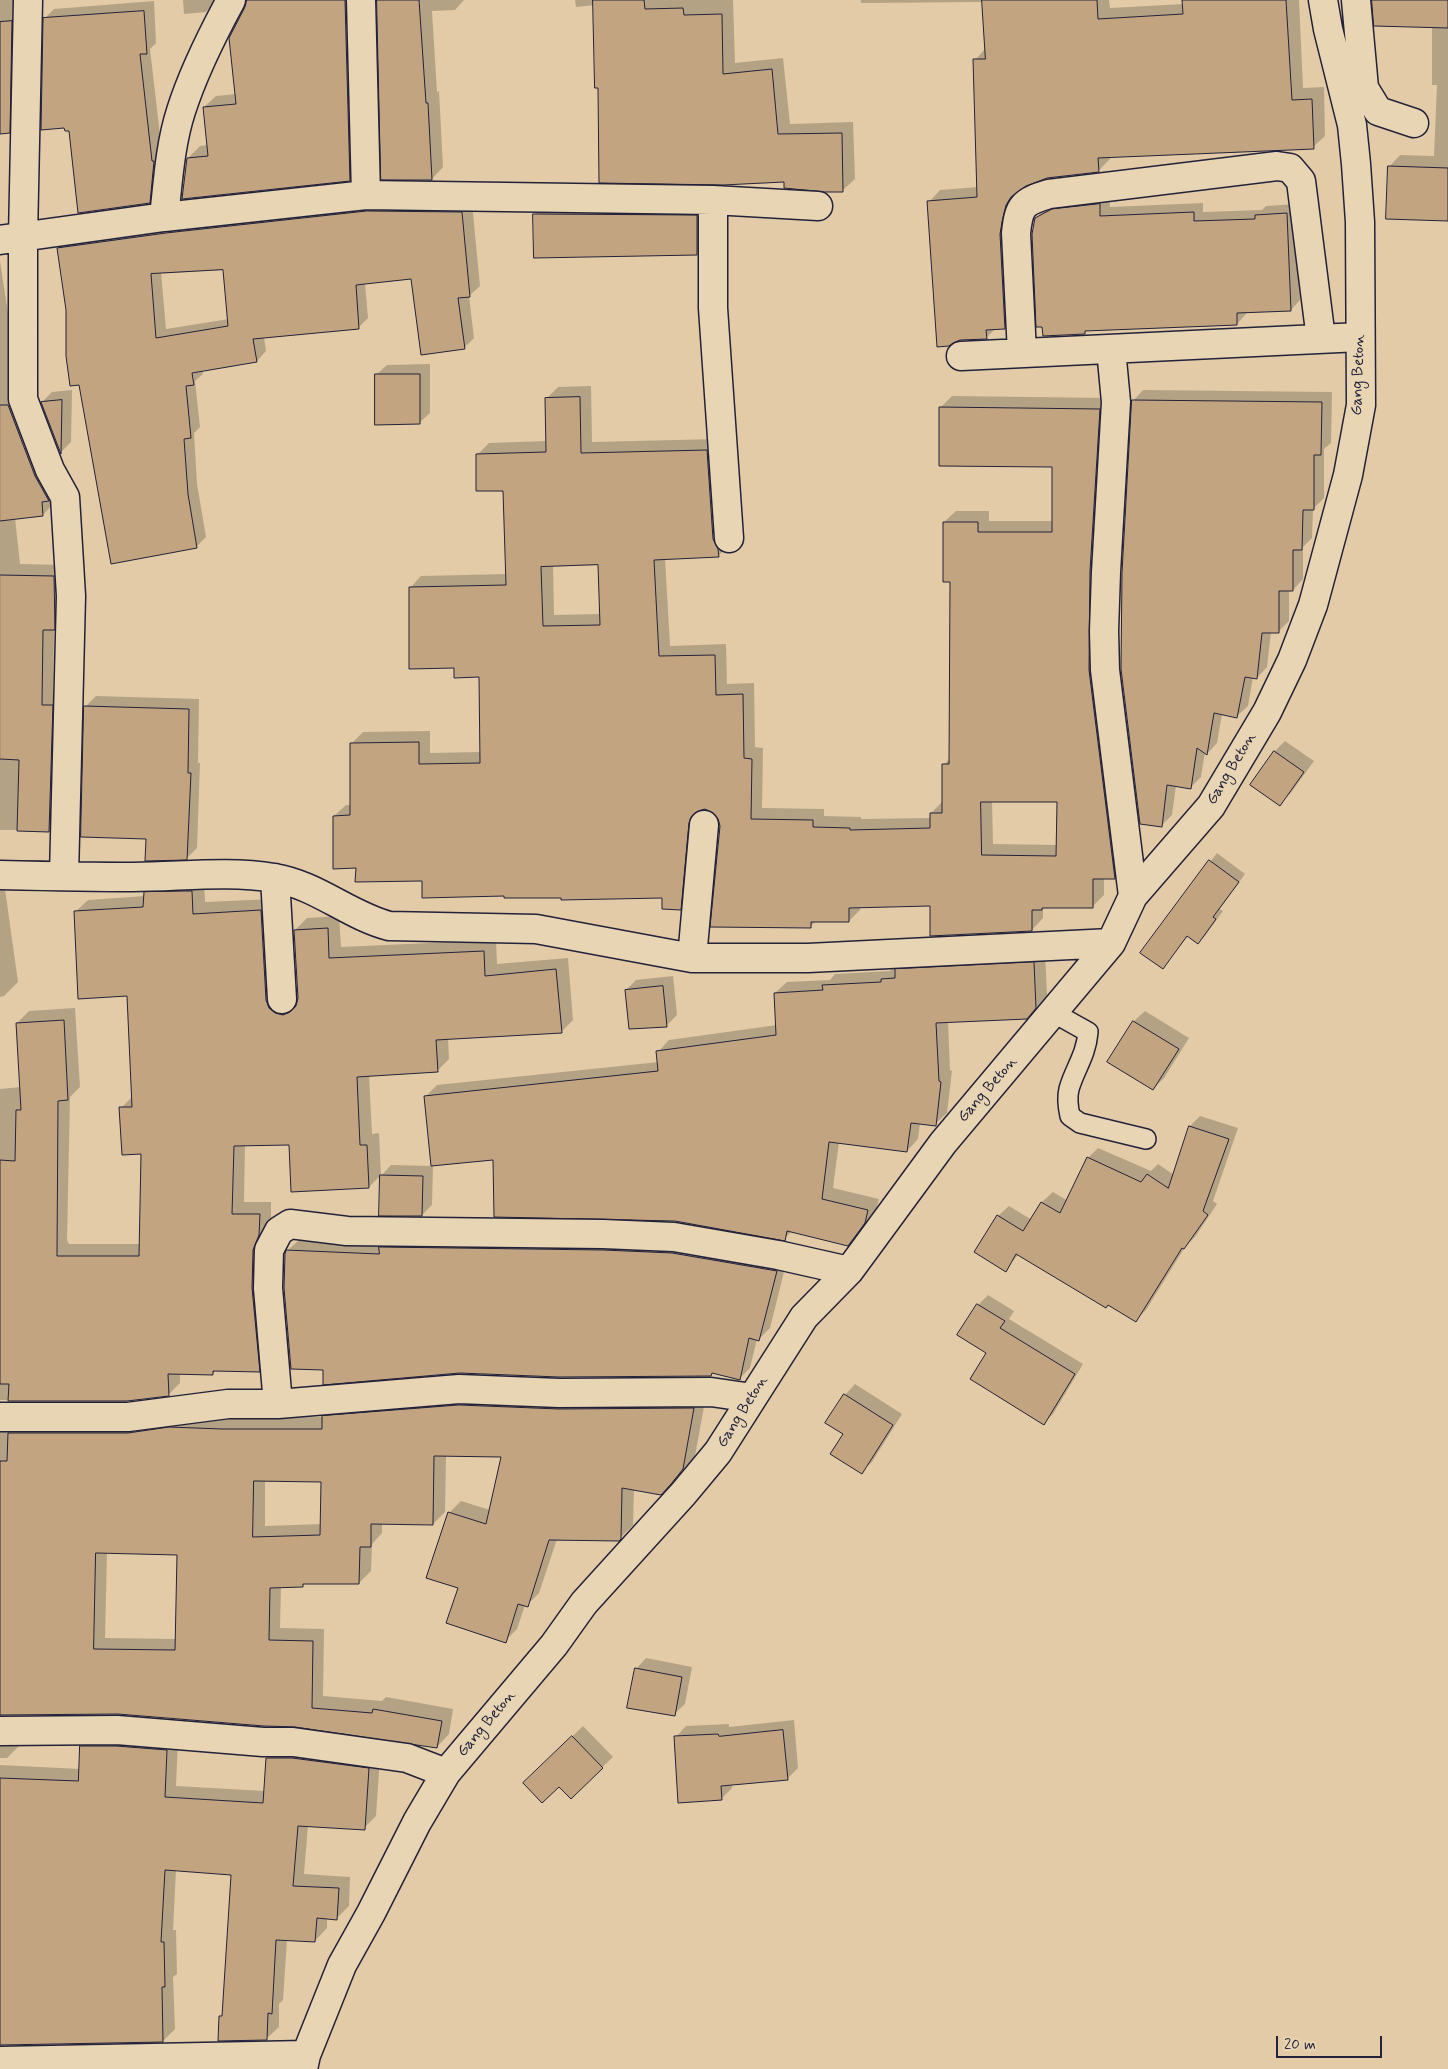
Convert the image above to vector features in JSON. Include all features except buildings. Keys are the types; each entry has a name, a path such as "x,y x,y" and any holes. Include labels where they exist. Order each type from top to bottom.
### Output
{"street":[{"path":"28,0 11,239 24,399 50,470 65,497 71,596 64,876"},
{"path":"164,217 180,112 217,25 231,0"},
{"path":"361,0 366,195"},
{"name":"Gang Beton","path":"305,2062 342,1965 371,1913 417,1822 446,1773 554,1646 584,1602 683,1494 718,1452 804,1317 849,1271 943,1143 1061,1016 1111,944 1133,896 1211,806 1267,712 1292,660 1313,605 1348,475 1361,405 1360,222 1352,125 1328,29 1323,0"},
{"path":"1356,0 1364,88 1378,111 1414,123"},
{"path":"1022,353 1016,232 1018,215 1022,206 1028,200 1049,194 1277,166 1290,168 1301,181 1321,339"},
{"path":"11,239 164,217 366,195 713,200 818,206"},
{"path":"713,200 713,308 729,538"},
{"path":"961,356 1360,337"},
{"path":"1111,349 1116,402 1106,572 1105,670 1133,896"},
{"path":"692,958 704,825"},
{"path":"0,875 132,877 240,874 275,878 309,888 372,922 389,926 536,929 692,958 808,958 1111,944"},
{"path":"275,878 282,998"},
{"path":"278,1404 268,1288 269,1250 279,1231 290,1224 346,1231 602,1234 674,1237 778,1255 849,1271"},
{"path":"0,1417 128,1416 228,1404 278,1404 459,1390 559,1393 711,1392 752,1398"},
{"path":"0,1731 118,1730 263,1742 301,1743 407,1758 446,1773"},
{"path":"0,2061 305,2062"}],"lane":[{"path":"1061,1016 1088,1032 1087,1046 1069,1089 1068,1104 1070,1116 1080,1123 1146,1138"}]}
